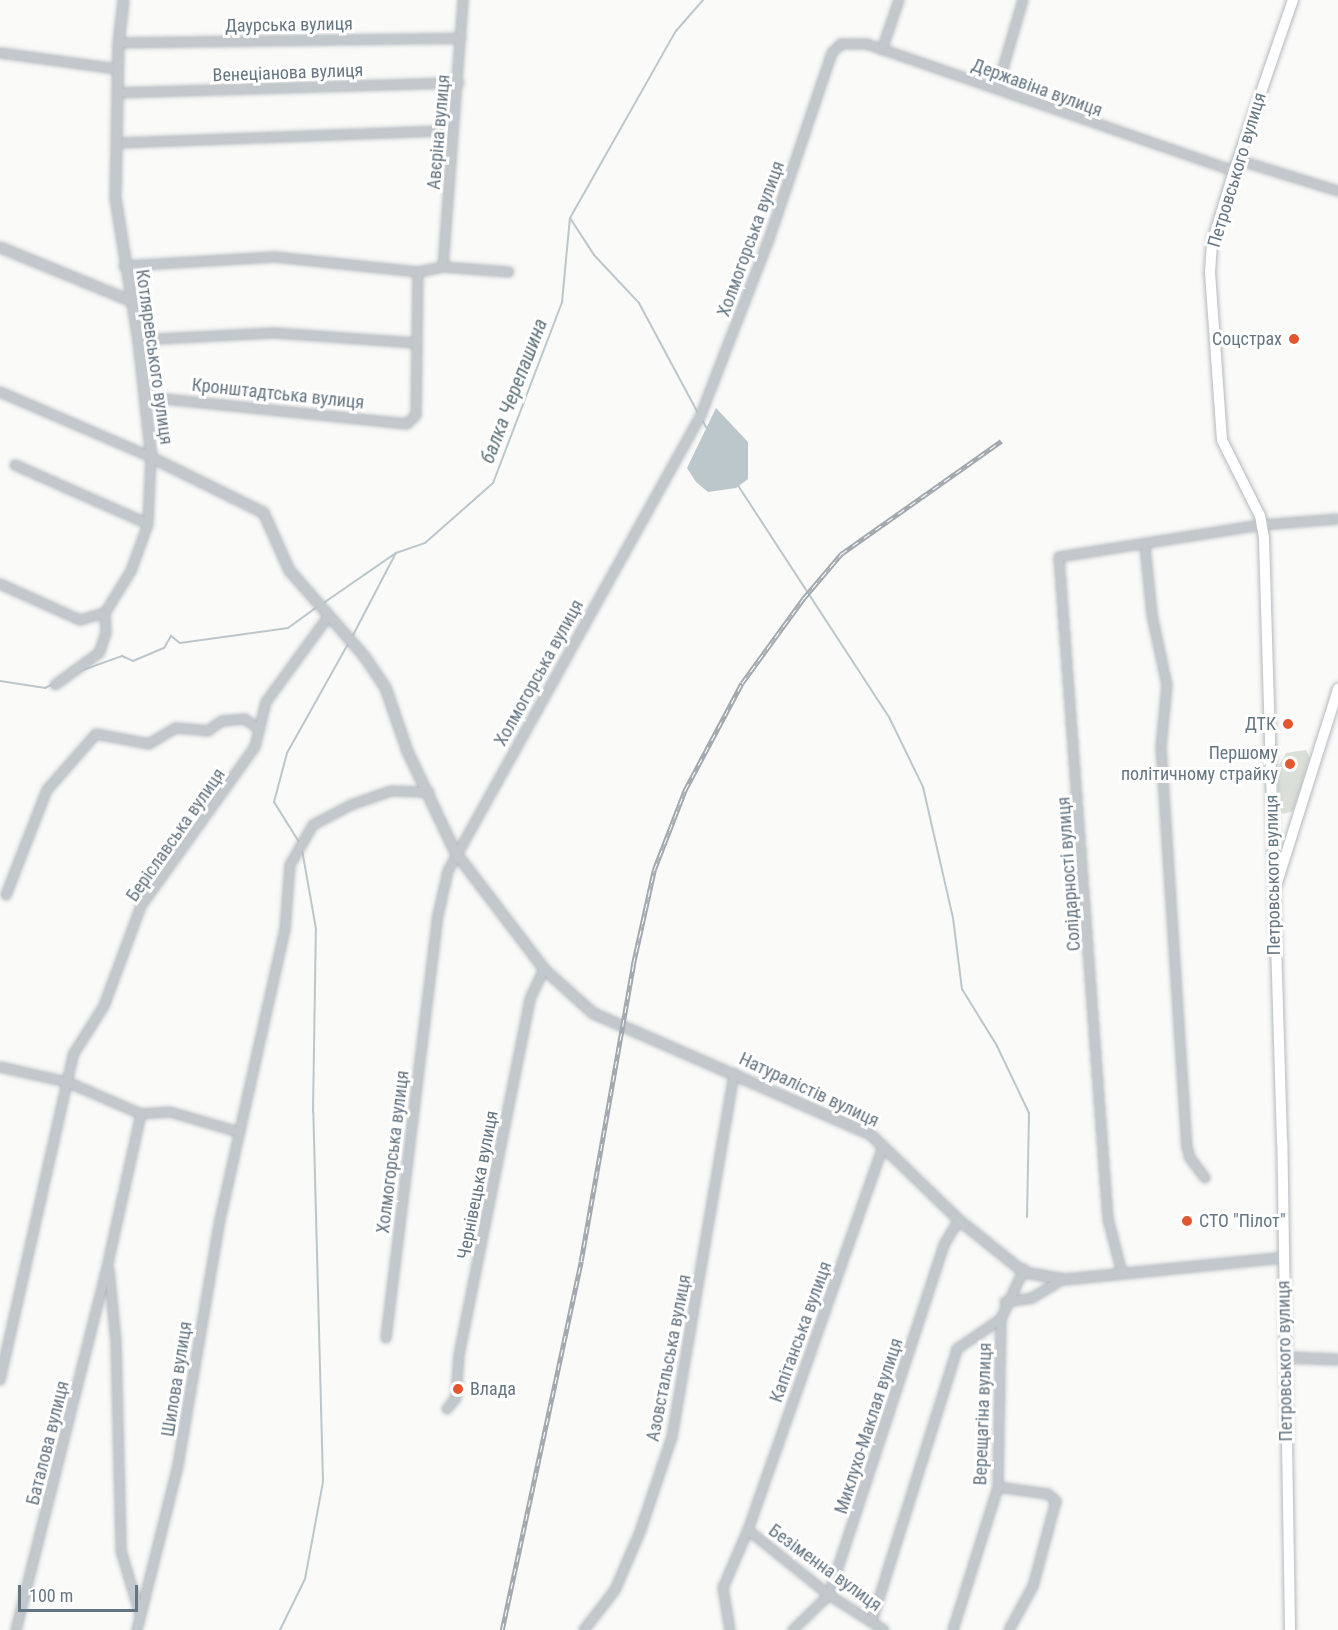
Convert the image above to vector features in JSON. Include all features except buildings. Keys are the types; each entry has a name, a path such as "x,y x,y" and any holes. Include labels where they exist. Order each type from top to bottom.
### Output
{"main road":[{"name":"Петровського вулиця","path":"1290,1630 1284,1257 1262,525 1224,446 1220,426 1211,253 1234,171 1293,0"},
{"path":"1273,898 1338,689"}],"street":[{"name":"Котляревського вулиця","path":"55,685 99,653 106,633 105,614 131,571 148,524 151,457 145,397 115,198 118,43 123,0"},
{"name":"Авєріна вулиця","path":"443,267 464,0"},
{"path":"882,50 899,0"},
{"path":"997,89 1023,0"},
{"name":"Даурська вулиця","path":"118,43 461,38"},
{"name":"Державіна вулиця","path":"832,53 841,44 853,43 882,50 1234,171"},
{"path":"0,53 117,69"},
{"name":"Холмогорська вулиця","path":"386,1338 437,920 455,852 700,417 768,242 832,53"},
{"name":"Венеціанова вулиця","path":"118,93 459,83"},
{"path":"117,143 453,131"},
{"path":"1238,160 1338,191"},
{"path":"0,247 129,300"},
{"path":"124,266 276,257 418,272 443,267 508,272"},
{"path":"138,340 274,333 416,343 418,272"},
{"name":"Кронштадтська вулиця","path":"145,397 407,424 416,414 416,343"},
{"path":"0,392 151,457"},
{"name":"Натуралістів вулиця","path":"151,457 261,509 289,570 385,687 407,751 429,792 455,852 544,969 593,1013 870,1134 959,1220 1024,1269 1044,1278 1064,1279 1284,1257"},
{"path":"15,465 148,524"},
{"name":"Солідарності вулиця","path":"1122,1273 1108,1219 1059,557 1145,546 1262,525 1338,519"},
{"path":"1145,546 1152,615 1167,685 1161,747 1187,1147 1190,1158 1206,1178"},
{"path":"0,584 80,620 105,614"},
{"name":"Беріславська вулиця","path":"0,1380 73,1055 104,1006 141,906 255,747 266,702 328,617"},
{"path":"6,895 47,790 96,734 149,744 176,728 208,731 222,721 245,719 259,729"},
{"name":"Шилова вулиця","path":"137,1630 178,1466 220,1220 285,930 290,865 300,843 313,825 363,798 391,791 429,792"},
{"name":"Чернівецька вулиця","path":"447,1409 456,1398 459,1355 530,999 544,969"},
{"path":"0,1067 67,1082 141,1114 170,1112 239,1132"},
{"name":"Азовстальська вулиця","path":"584,1630 615,1590 640,1532 672,1437 734,1073"},
{"name":"Баталова вулиця","path":"16,1630 108,1263 141,1114"},
{"name":"Капітанська вулиця","path":"730,1630 723,1588 748,1530 883,1146"},
{"name":"Миклухо-Маклая вулиця","path":"793,1630 830,1595 945,1243 959,1220"},
{"name":"Баталова вулиця","path":"108,1263 116,1341 121,1551 141,1616"},
{"name":"Верещагіна вулиця","path":"953,1630 998,1487 1001,1318 1005,1302 1024,1269"},
{"path":"1005,1302 1032,1298 1064,1279"},
{"path":"872,1621 957,1349 1001,1318"},
{"path":"1284,1357 1338,1359"},
{"path":"998,1487 1048,1494 1056,1501 1033,1586 1009,1630"},
{"name":"Безіменна вулиця","path":"748,1530 830,1595 884,1630"}],"shaded area":[{"path":"716,408 748,442 748,479 736,488 708,492 696,482 687,468"},
{"path":"1306,750 1310,758 1293,811 1283,814 1278,810 1278,767 1286,753"}],"waterway":[{"name":"балка Черепашина","path":"322,604 396,553 425,543 493,483 562,302 570,218 676,31 703,0"},
{"path":"570,218 594,255 639,303 698,413"},
{"path":"701,418 707,429"},
{"path":"737,484 890,719 923,787 953,918 962,989 997,1046 1029,1113 1027,1217"},
{"path":"352,637 396,553"},
{"name":"балка Черепашина","path":"80,671 122,656 133,661 164,648 171,636 180,643 288,628 317,607"},
{"path":"299,842 274,802 287,753 349,642"},
{"name":"балка Черепашина","path":"0,681 45,688 53,684"},
{"path":"280,1630 305,1579 323,1482 313,1112 316,929 302,850"}],"railway":[{"path":"502,1630 581,1261 633,965 654,870 685,790 742,683 803,599 841,554 1001,441"}],"place":[{"name":"Соцстрах","path":"1294,339"},
{"name":"ДТК","path":"1288,724"},
{"name":"Першому політичному страйку","path":"1290,764"},
{"name":"СТО \"Пілот\"","path":"1187,1221"},
{"name":"Влада","path":"458,1389"}]}
